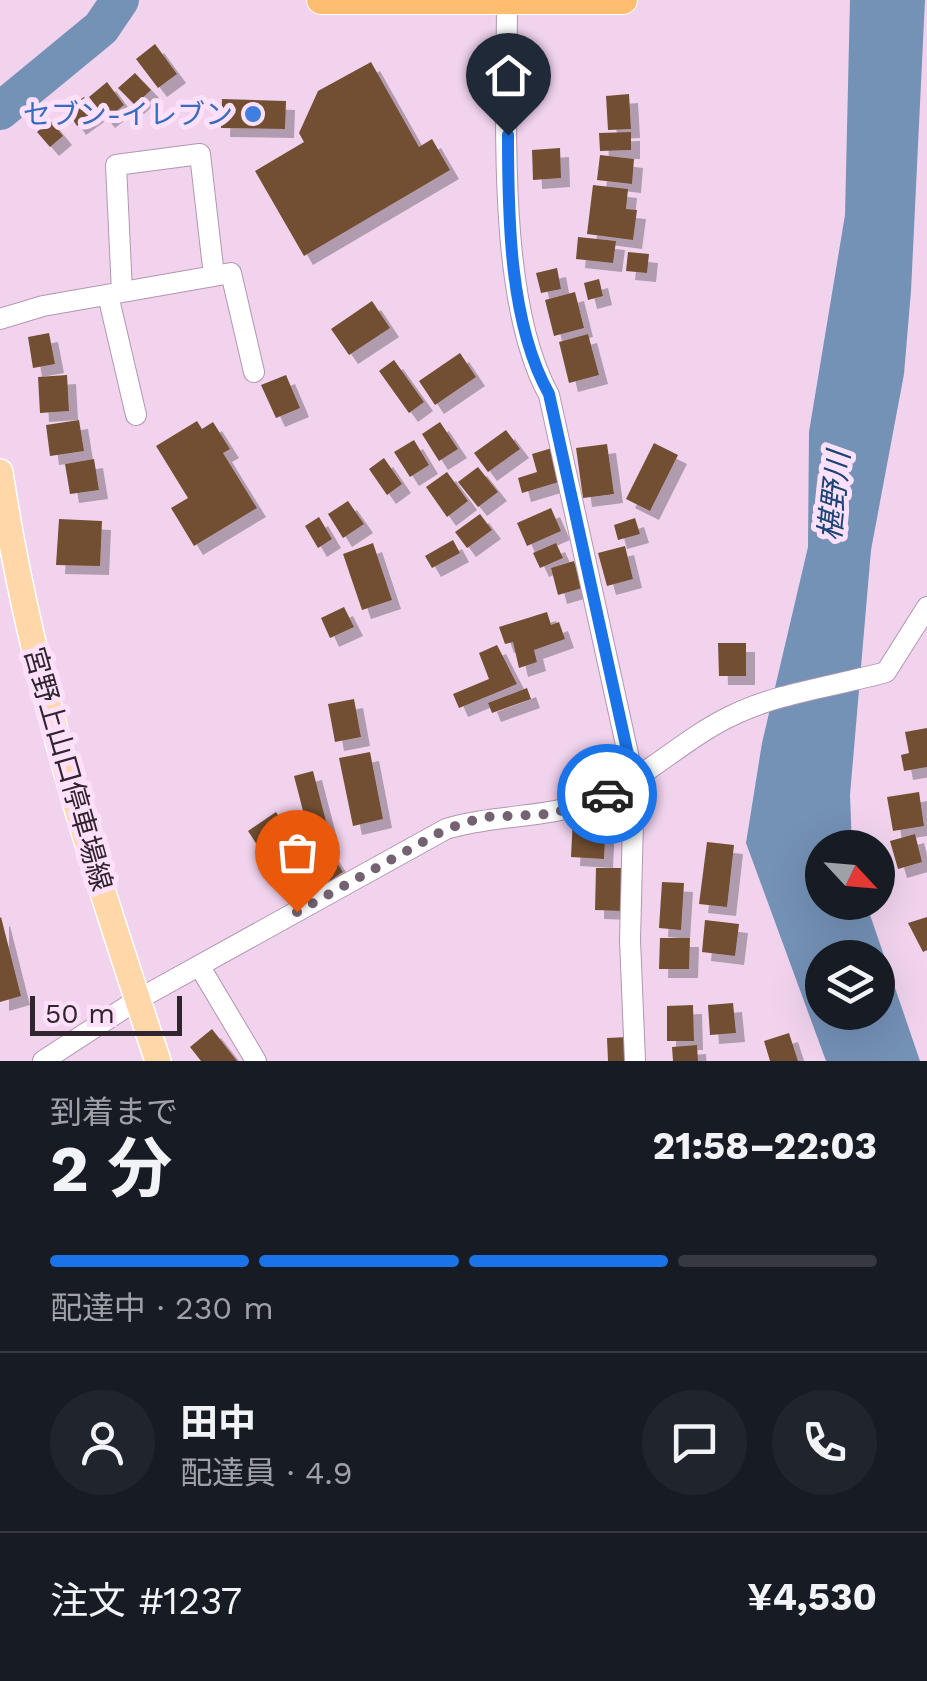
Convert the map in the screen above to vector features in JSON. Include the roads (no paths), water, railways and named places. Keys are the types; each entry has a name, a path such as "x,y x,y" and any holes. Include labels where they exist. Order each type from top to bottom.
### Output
{"highway":[{"path":"321,0 623,0"}],"main road":[{"name":"宮野上山口停車場線","path":"0,472 26,623 53,734 158,1061"}],"street":[{"path":"508,1 508,226 532,364 549,394 634,782 630,940 636,1061"},
{"path":"136,415 115,293 116,165 200,154 214,276"},
{"path":"0,319 44,306 231,274 254,372"},
{"path":"43,1061 138,1000 446,829 484,817 552,814 634,782 730,716 886,672 927,607"},
{"path":"200,968 256,1061"}],"water":[{"name":"椹野川","path":"850,0 925,0 904,374 871,550 850,795 851,830 805,830 805,920 872,920 879,940 805,940 805,1004 746,843 762,743 808,547 809,432 845,215"},
{"path":"895,988 920,1061 826,1061 815,1030 895,1030"}],"waterway":[{"path":"0,111 101,28 120,0"}],"place":[{"name":"セブン-イレブン","path":"253,114"}]}
